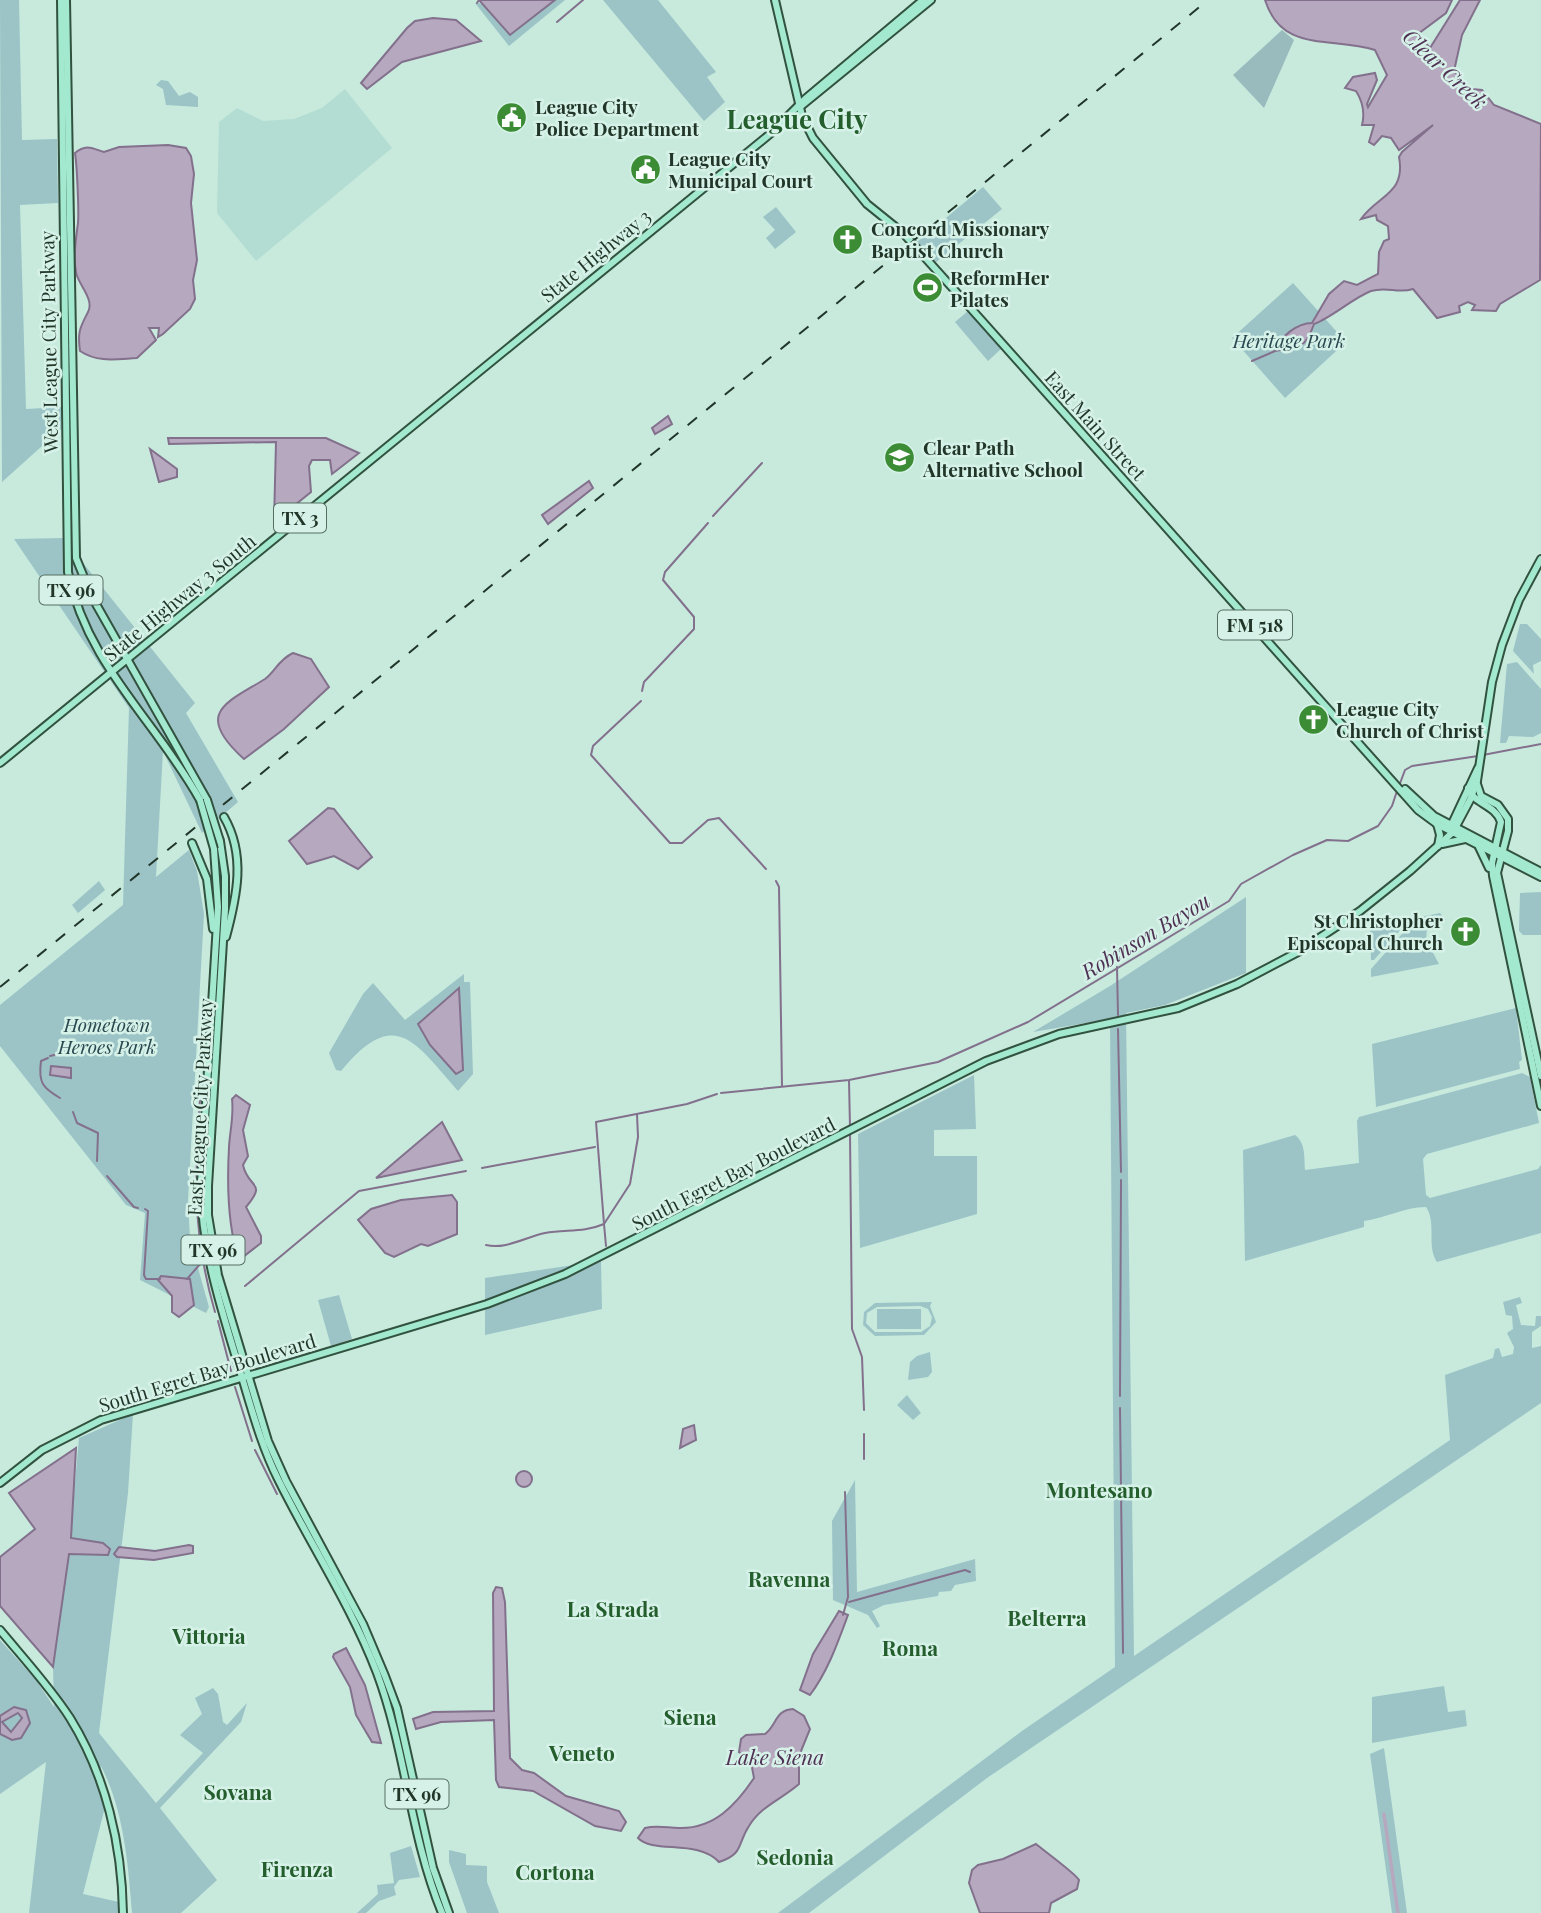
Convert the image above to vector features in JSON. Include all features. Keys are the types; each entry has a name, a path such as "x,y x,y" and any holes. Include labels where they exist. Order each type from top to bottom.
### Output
{"main road":[{"name":"West League City Parkway","path":"63,0 70,497 68,572 74,599 88,635 111,673"},
{"name":"FM 518","path":"775,0 800,107"},
{"name":"State Highway 3","path":"800,107 825,81 923,0"},
{"name":"State Highway 3","path":"442,401 931,0"},
{"name":"East Main Street","path":"800,107 813,138 867,204 903,233 1406,792 1418,810 1478,845 1498,853"},
{"name":"State Highway 3 South","path":"0,763 442,401"},
{"name":"West League City Parkway","path":"70,497 76,558 81,576 127,660"},
{"path":"1452,830 1472,796 1477,781 1492,682 1502,645 1519,600 1541,559"},
{"name":"East League City Parkway","path":"127,660 157,707 203,800 220,841 225,876 222,952 201,1183 203,1228 212,1276 232,1344 281,1470 363,1624 397,1708 425,1835 449,1913"},
{"name":"East League City Parkway","path":"111,673 203,800 214,849 218,907 212,1001 208,1215 215,1260 242,1356 255,1421 277,1478 362,1637 382,1688 393,1722 426,1868 442,1913"},
{"path":"1452,830 1480,765"},
{"path":"1477,781 1481,796 1498,805 1508,819 1508,831 1498,853"},
{"path":"1468,788 1472,796 1508,819"},
{"path":"1490,806 1501,822 1495,874"},
{"path":"1460,809 1450,819 1438,821 1438,846 1467,839"},
{"path":"222,952 239,863 236,844 224,817"},
{"name":"East Main Street","path":"1452,830 1498,853"},
{"name":"South Egret Bay Boulevard","path":"0,1483 42,1450 101,1420 487,1304 550,1280 986,1061 1059,1034 1144,1018 1237,984 1298,952 1360,911 1438,846 1452,830"},
{"path":"192,844 204,868 210,891 212,1001"},
{"path":"1478,845 1495,874 1540,1080 1541,1106"},
{"path":"1498,853 1541,875"},
{"path":"1498,853 1541,875"},
{"path":"1495,874 1505,863 1513,863"},
{"path":"232,1344 236,1370 228,1381 242,1388 255,1421"},
{"path":"242,1356 250,1366 268,1369"},
{"path":"255,1398 254,1379 268,1369"},
{"path":"0,1630 58,1702 87,1751 111,1816 118,1850 123,1913"},
{"path":"415,1821 425,1835"}],"shaded area":[{"path":"1282,30 1294,40 1264,108 1233,75"},
{"path":"345,89 392,148 256,261 217,213 219,122 237,108 263,121 294,119 322,108"}],"green space":[{"path":"0,0 19,0 22,140 57,139 58,203 20,205 26,409 61,407 61,429 2,482"},
{"path":"489,0 565,0 509,46 475,3 487,4"},
{"path":"603,0 658,0 716,72 707,77 725,102 704,121"},
{"path":"161,80 168,81 179,96 190,92 198,97 198,107 166,105 163,89 156,85"},
{"path":"983,187 1002,209 935,263 916,243"},
{"path":"776,207 796,232 775,249 766,238 775,230 763,217"},
{"name":"Heritage Park","path":"1293,283 1346,342 1285,398 1232,338"},
{"path":"968,311 1001,349 988,361 955,322"},
{"name":"Hometown Heroes Park","path":"63,538 195,703 186,713 238,802 202,833 163,751 156,877 189,850 197,871 204,914 188,1200 190,1240 209,1307 206,1313 140,1280 145,1213 126,1205 0,1046 0,1005 123,905 129,708 14,539"},
{"path":"1520,624 1527,624 1541,639 1541,661 1533,665 1534,674 1513,651"},
{"path":"1517,662 1541,689 1541,733 1533,737 1509,736 1506,743 1500,743 1507,664"},
{"path":"99,881 105,890 78,913 72,905"},
{"path":"1541,892 1541,935 1523,935 1519,931 1520,893"},
{"path":"1246,897 1246,973 1165,1005 1126,1013 1134,1656 1450,1440 1445,1375 1493,1358 1495,1349 1499,1348 1502,1357 1513,1354 1514,1347 1507,1333 1513,1329 1512,1316 1506,1315 1503,1302 1520,1297 1522,1303 1516,1305 1521,1325 1535,1326 1536,1316 1541,1316 1541,1326 1532,1332 1532,1348 1541,1346 1541,1403 987,1778 809,1913 778,1913 1022,1731 1115,1667 1110,1019 1033,1032 1110,986"},
{"path":"1440,913 1446,920 1427,923 1426,943 1421,946 1432,951 1439,964 1371,977 1371,969 1416,918"},
{"path":"1404,918 1408,921 1374,960 1371,960 1370,927"},
{"path":"464,974 464,982 470,982 473,1074 458,1091 429,1058 403,1038 390,1036 376,1040 360,1051 341,1071 336,1070 329,1053 363,994 373,983 405,1020"},
{"path":"1516,1008 1522,1060 1519,1062 1520,1069 1376,1107 1372,1044"},
{"path":"1522,1073 1530,1077 1539,1123 1427,1154 1423,1159 1426,1195 1430,1198 1538,1169 1541,1165 1541,1233 1437,1262 1432,1249 1429,1213 1426,1207 1418,1207 1364,1221 1364,1227 1245,1261 1243,1150 1295,1135 1303,1146 1305,1170 1359,1163 1359,1117"},
{"path":"974,1075 976,1129 934,1130 934,1156 977,1156 977,1214 860,1248 858,1134"},
{"path":"601,1261 602,1309 485,1335 485,1278"},
{"path":"339,1295 352,1339 331,1346 318,1300"},
{"path":"932,1302 930,1306 936,1322 924,1335 875,1336 863,1325 864,1312 875,1303","holes":["920,1306 928,1309 932,1317 930,1326 921,1332 875,1332 866,1323 867,1313 877,1307"]},
{"path":"877,1309 921,1309 921,1329 877,1329"},
{"path":"930,1352 932,1372 928,1377 908,1380 910,1362 917,1356"},
{"path":"907,1395 921,1413 913,1420 897,1405"},
{"path":"133,1414 128,1493 99,1733 156,1803 203,1753 180,1735 202,1714 195,1698 213,1688 218,1694 223,1722 227,1725 247,1703 241,1722 160,1808 217,1880 181,1913 132,1913 120,1819 101,1766 104,1811 83,1894 119,1902 118,1913 29,1913 46,1762 0,1794 0,1640 36,1680 54,1707 53,1666 68,1554 108,1555 110,1549 70,1538 79,1438"},
{"path":"855,1480 857,1592 975,1559 976,1581 955,1585 951,1591 939,1592 938,1596 884,1605 872,1611 880,1626 877,1628 868,1615 833,1600 832,1521"},
{"path":"1444,1686 1448,1712 1465,1710 1467,1726 1372,1743 1372,1697"},
{"path":"1384,1748 1407,1913 1392,1913 1370,1754"},
{"path":"411,1846 420,1877 399,1880 394,1887 396,1895 379,1901 366,1913 357,1913 378,1894 377,1885 394,1883 390,1853"},
{"path":"449,1850 466,1854 466,1865 487,1866 487,1882 499,1913 467,1913 449,1862"}],"water":[{"path":"479,0 555,0 510,35"},
{"name":"Clear Creek","path":"1265,0 1452,0 1446,13 1418,34 1430,48 1460,0 1480,0 1462,35 1454,71 1471,89 1482,90 1494,105 1541,124 1540,280 1500,304 1496,311 1472,310 1475,305 1468,302 1459,306 1460,312 1437,318 1413,289 1371,291 1314,324 1308,338 1301,345 1275,351 1290,331 1312,323 1329,294 1344,281 1357,285 1378,274 1379,252 1384,241 1389,239 1388,226 1377,220 1376,215 1361,219 1395,187 1402,152 1433,125 1399,150 1391,138 1382,136 1374,145 1369,142 1374,125 1362,125 1360,99 1356,91 1345,88 1353,77 1375,73 1377,80 1368,107 1387,75 1375,50 1296,36 1283,29 1273,17"},
{"path":"433,18 456,20 481,41 402,62 367,89 361,83 407,28 415,21"},
{"path":"168,145 186,148 191,156 194,174 191,203 197,260 193,280 195,299 190,309 163,334 158,337 159,328 149,328 156,340 137,358 108,359 87,355 80,351 79,344 80,329 90,307 75,266 78,209 75,153 87,147 104,152 119,147"},
{"path":"668,416 672,424 655,434 652,428"},
{"path":"168,438 326,438 359,453 332,474 330,460 312,460 309,466 311,492 274,522 276,442 169,444"},
{"path":"150,449 177,469 177,477 159,482"},
{"path":"589,481 593,488 548,524 542,515"},
{"path":"293,653 311,659 329,687 284,729 244,759 220,730 218,720 221,711 238,695 265,679"},
{"path":"328,808 334,809 372,857 358,869 334,856 307,864 289,841"},
{"path":"459,988 463,1070 456,1074 430,1045 418,1024"},
{"path":"51,1066 71,1068 71,1078 50,1075"},
{"path":"236,1095 250,1105 243,1130 248,1156 243,1165 245,1173 255,1185 256,1193 246,1207 261,1236 261,1243 239,1260 232,1233 228,1189 232,1099"},
{"path":"442,1122 462,1160 376,1178"},
{"path":"452,1195 457,1202 457,1234 428,1246 421,1244 394,1257 385,1253 358,1220 371,1209 401,1200"},
{"path":"161,1276 190,1279 194,1305 179,1317 172,1312 172,1296 158,1280"},
{"path":"694,1425 696,1440 680,1448 683,1429"},
{"path":"76,1448 71,1538 103,1543 110,1549 108,1555 69,1554 53,1667 0,1606 0,1557 35,1529 9,1493"},
{"path":"524,1471 532,1479 524,1487 516,1479"},
{"path":"193,1546 193,1553 154,1560 117,1557 114,1554 119,1547 155,1551"},
{"path":"496,1587 502,1588 505,1602 510,1758 522,1770 534,1773 566,1796 619,1811 626,1822 621,1831 595,1826 533,1791 499,1787 496,1780 494,1720 441,1722 416,1729 413,1719 433,1712 494,1711 493,1593"},
{"path":"839,1611 848,1615 827,1666 810,1695 800,1690 813,1654"},
{"path":"346,1648 365,1685 381,1743 372,1742 356,1715 350,1687 333,1657"},
{"path":"14,1707 26,1710 30,1723 21,1738 12,1740 0,1734 0,1716","holes":["18,1713 22,1718 11,1732 2,1722"]},
{"name":"Lake Siena","path":"793,1709 804,1716 810,1729 799,1756 799,1784 754,1819 733,1856 719,1862 700,1851 654,1845 638,1838 645,1828 692,1827 723,1814 754,1778 751,1762 739,1752 741,1739 746,1735 765,1734 779,1715"},
{"path":"1036,1844 1077,1877 1077,1889 1051,1903 1049,1913 980,1913 969,1883 972,1870 978,1865 1003,1859"}],"waterway":[{"path":"557,22 583,0"},
{"path":"1252,361 1275,351"},
{"path":"713,516 762,463"},
{"path":"642,691 644,682 694,629 694,617 663,580 665,572 708,523"},
{"path":"641,701 593,746 591,755 670,843 682,843 708,820 719,818 766,869"},
{"name":"Robinson Bayou","path":"1483,755 1541,744"},
{"name":"Robinson Bayou","path":"1399,786 1405,770 1412,766 1478,756"},
{"name":"Robinson Bayou","path":"721,1093 849,1080 938,1062 1028,1022 1229,901 1241,884 1293,855 1327,840 1348,841 1378,826 1392,806 1397,791"},
{"path":"776,881 779,887 782,1086"},
{"path":"1117,967 1118,1015"},
{"path":"1118,1029 1121,1172"},
{"path":"50,1056 79,1049"},
{"path":"48,1058 41,1061 41,1080 49,1091 60,1098"},
{"path":"849,1081 850,1127"},
{"path":"201,1085 196,1173 198,1227 215,1312"},
{"name":"Robinson Bayou","path":"486,1245 501,1246 545,1233 582,1230 604,1224 596,1122 687,1104 717,1094"},
{"path":"73,1112 77,1123 98,1133 97,1161"},
{"name":"Robinson Bayou","path":"606,1246 604,1224 630,1184 638,1137 637,1114"},
{"path":"850,1133 852,1329 862,1357 864,1410"},
{"path":"482,1168 595,1147"},
{"path":"245,1286 359,1191 466,1171"},
{"path":"107,1176 134,1207 138,1208"},
{"path":"1120,1396 1121,1180"},
{"path":"145,1209 148,1211 144,1275 146,1279 160,1279"},
{"path":"187,1279 201,1263"},
{"path":"218,1321 231,1371"},
{"path":"235,1387 252,1441"},
{"path":"1120,1408 1123,1653"},
{"path":"864,1434 864,1459"},
{"path":"255,1450 277,1494"},
{"path":"843,1615 848,1597 845,1492"},
{"path":"849,1602 965,1570 970,1572"},
{"path":"1384,1814 1398,1913"}],"railway":[{"path":"0,987 1208,0"}],"place":[{"name":"League City Police Department","path":"512,117"},
{"name":"League City Municipal Court","path":"645,169"},
{"name":"Concord Missionary Baptist Church","path":"848,239"},
{"name":"ReformHer Pilates","path":"927,288"},
{"name":"Clear Path Alternative School","path":"900,458"},
{"name":"League City Church of Christ","path":"1313,719"},
{"name":"St Christopher Episcopal Church","path":"1466,931"}],"district":[{"name":"League City","path":"797,118"},
{"name":"Montesano","path":"1099,1489"},
{"name":"Ravenna","path":"789,1578"},
{"name":"La Strada","path":"613,1608"},
{"name":"Belterra","path":"1047,1617"},
{"name":"Vittoria","path":"209,1635"},
{"name":"Roma","path":"910,1647"},
{"name":"Siena","path":"690,1716"},
{"name":"Veneto","path":"582,1752"},
{"name":"Sovana","path":"238,1791"},
{"name":"Sedonia","path":"795,1856"},
{"name":"Firenza","path":"297,1868"},
{"name":"Cortona","path":"555,1871"}]}
